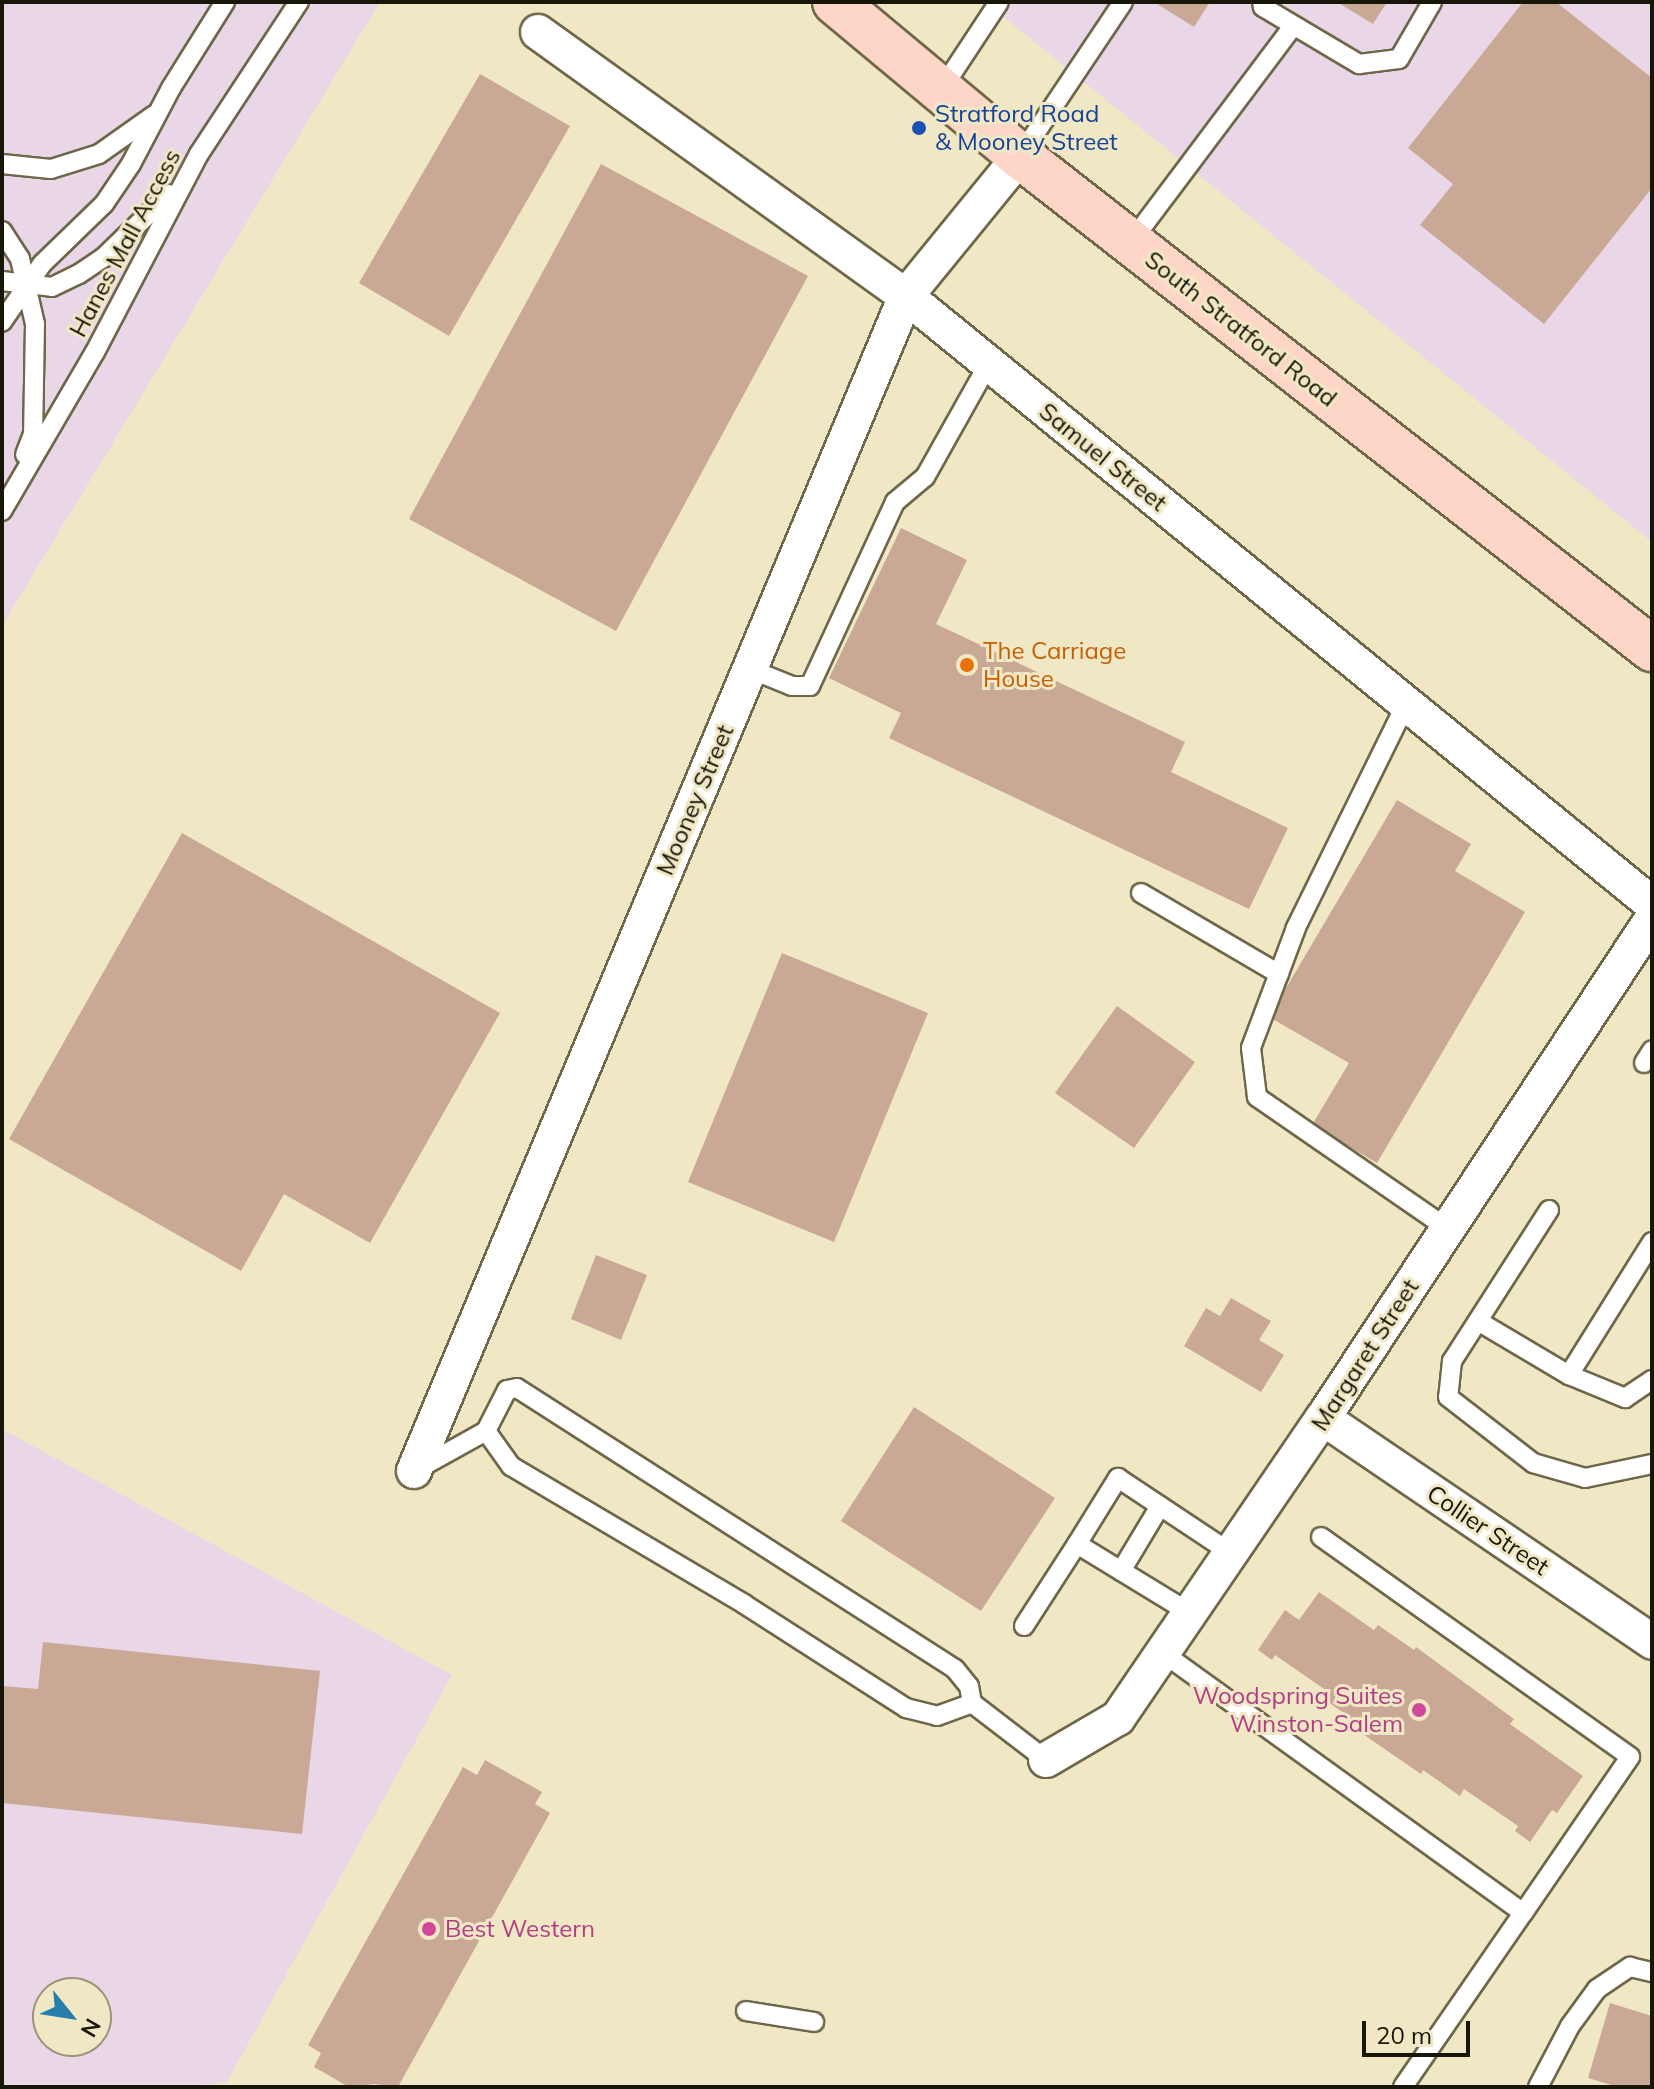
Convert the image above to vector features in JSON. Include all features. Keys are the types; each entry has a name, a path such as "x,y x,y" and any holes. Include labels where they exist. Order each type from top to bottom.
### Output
{"main road":[{"name":"South Stratford Road","path":"835,2 1020,156 1652,649"}],"street":[{"name":"Samuel Street","path":"538,32 906,296 1652,904"},
{"name":"Mooney Street","path":"414,1471 906,296 1020,156"},
{"name":"Margaret Street","path":"1046,1760 1118,1718 1323,1418 1652,919"},
{"name":"Collier Street","path":"1323,1418 1652,1642"}],"lane":[{"name":"Hanes Mall Access","path":"2,322 24,286 104,204 131,164 157,113 225,2"},
{"name":"Hanes Mall Access","path":"2,510 95,352 199,154 299,2"},
{"path":"941,90 999,2"},
{"path":"1020,156 1123,2"},
{"path":"1262,2 1263,7 1359,64 1399,59 1432,2"},
{"path":"1131,242 1293,26"},
{"path":"2,164 51,169 99,154 157,113"},
{"path":"2,281 52,287 103,258 158,208 199,154"},
{"path":"2,231 20,259 35,324 33,434 2,510"},
{"path":"750,669 792,686 810,686 895,502 925,477 989,363"},
{"path":"1406,704 1296,928 1251,1048 1257,1097 1448,1229"},
{"path":"1141,893 1279,974"},
{"path":"1549,1210 1452,1361 1448,1397 1533,1463 1585,1478 1652,1464"},
{"path":"1569,1375 1652,1242"},
{"path":"1478,1321 1569,1375 1625,1398 1652,1380"},
{"path":"414,1471 486,1431 507,1390 517,1388 955,1669 969,1686 972,1703 1046,1760"},
{"path":"486,1431 511,1466 744,1604 906,1708 937,1716 972,1703"},
{"path":"1024,1626 1118,1478 1231,1553"},
{"path":"1121,1571 1160,1506"},
{"path":"1321,1537 1630,1757 1403,2087"},
{"path":"1077,1544 1190,1613"},
{"path":"1163,1653 1523,1913"},
{"path":"1538,2087 1570,2026 1597,1989 1630,1967 1652,1972"},
{"path":"746,2011 814,2022"}],"shaded area":[{"path":"2,2 380,2 2,626"},
{"path":"985,2 1652,2 1652,542"},
{"path":"2,1429 452,1675 227,2082 182,2087 2,2087"}],"building":[{"path":"1154,2 1210,2 1194,27"},
{"path":"1337,2 1387,2 1373,24"},
{"path":"1523,2 1556,2 1652,78 1652,188 1544,324 1420,225 1453,184 1408,148"},
{"path":"480,74 570,126 449,336 359,283"},
{"path":"601,164 808,276 616,631 409,519"},
{"path":"901,528 967,560 936,624 1185,742 1171,772 1288,828 1249,909 889,738 901,713 829,678"},
{"path":"1397,800 1471,844 1455,871 1525,912 1377,1163 1312,1125 1349,1063 1269,1017"},
{"path":"182,833 500,1013 370,1243 284,1194 241,1271 9,1139"},
{"path":"782,953 928,1013 834,1242 688,1182"},
{"path":"1117,1006 1195,1062 1134,1148 1055,1093"},
{"path":"596,1255 647,1275 621,1340 571,1319"},
{"path":"1231,1298 1271,1321 1259,1340 1284,1355 1261,1392 1184,1346 1206,1308 1220,1316"},
{"path":"914,1407 1055,1498 981,1611 841,1521"},
{"name":"Woodspring Suites Winston-Salem","path":"1319,1592 1374,1630 1378,1625 1414,1650 1416,1647 1514,1719 1510,1724 1583,1776 1557,1813 1552,1810 1530,1842 1515,1831 1518,1826 1464,1789 1460,1796 1423,1770 1421,1774 1357,1730 1361,1725 1325,1700 1330,1693 1275,1655 1272,1660 1258,1650 1285,1610 1299,1620"},
{"path":"43,1642 320,1671 302,1834 2,1803 2,1686 38,1689"},
{"name":"Best Western","path":"485,1760 542,1792 535,1804 550,1813 398,2087 375,2084 349,2087 314,2067 321,2053 308,2045 463,1767 477,1775"},
{"path":"1610,2003 1652,2016 1652,2087 1618,2087 1588,2078"}],"place":[{"name":"Stratford Road & Mooney Street","path":"919,128"},
{"name":"The Carriage House","path":"967,665"},
{"name":"Woodspring Suites Winston-Salem","path":"1419,1710"},
{"name":"Best Western","path":"429,1929"}]}
